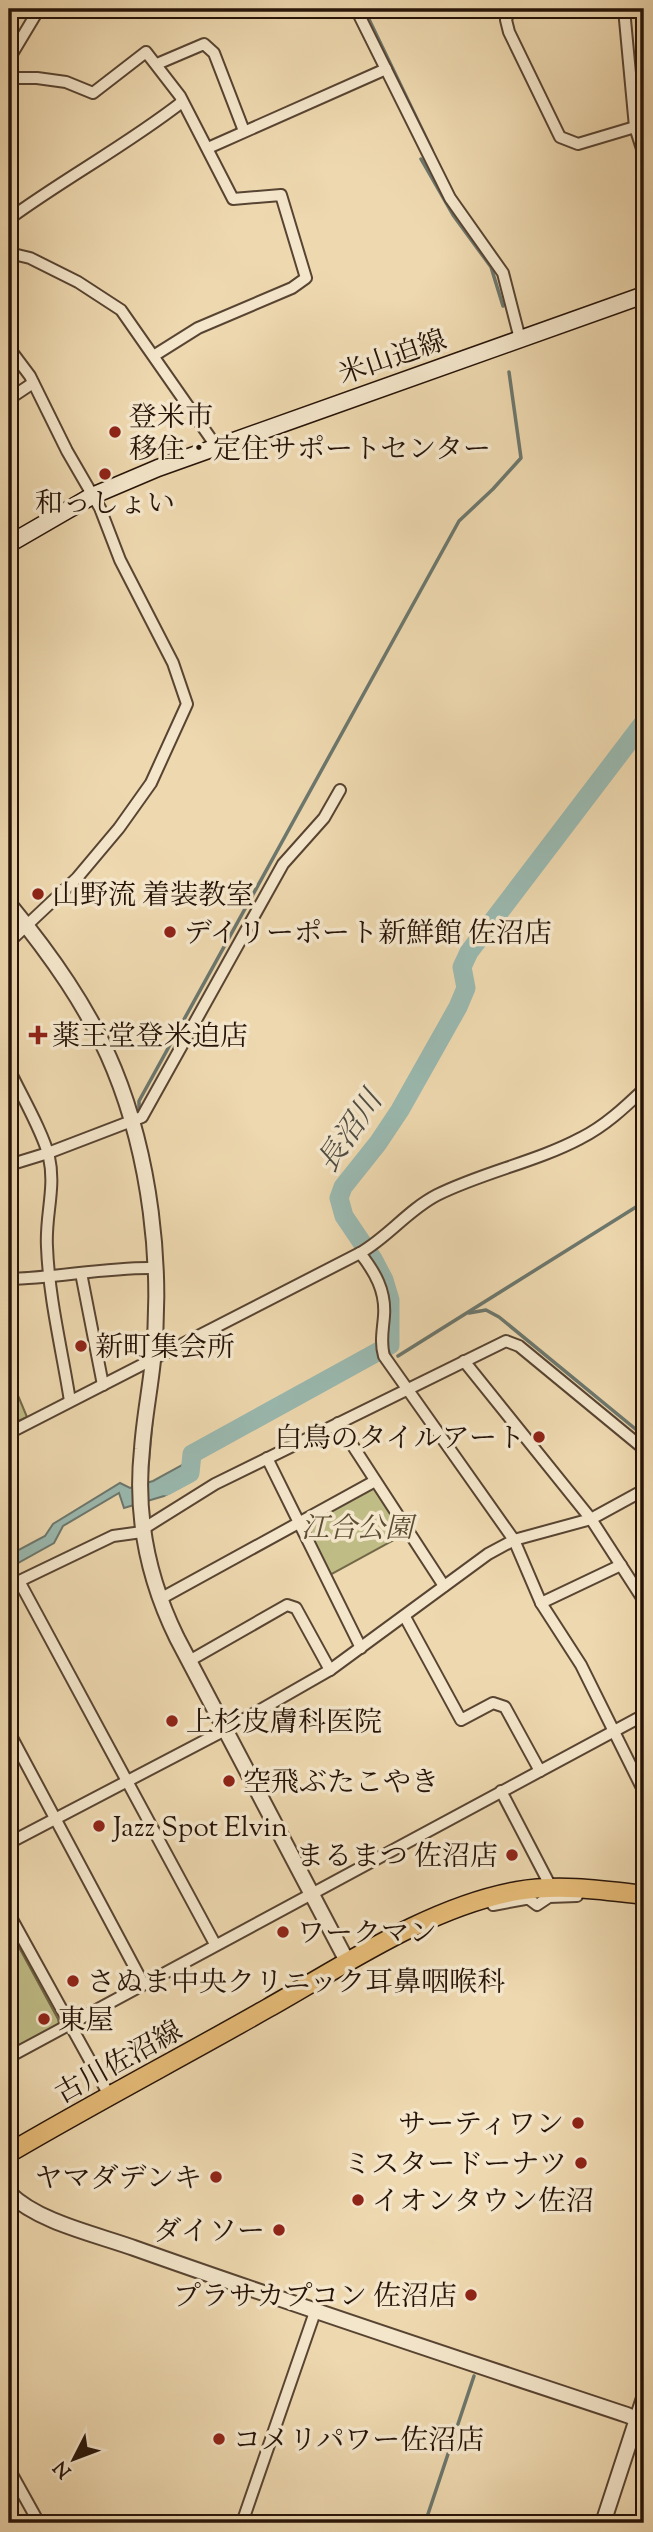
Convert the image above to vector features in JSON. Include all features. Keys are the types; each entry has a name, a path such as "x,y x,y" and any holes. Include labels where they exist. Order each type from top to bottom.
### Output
{"main road":[{"name":"米山迫線","path":"9,544 92,496 216,446 644,295"},
{"name":"古川佐沼線","path":"9,2153 348,1963 443,1914 489,1898 551,1887 643,1895"}],"street":[{"path":"9,59 39,9"},
{"path":"356,9 450,198 503,273 517,340"},
{"path":"512,9 506,20 509,32 560,137 578,144 635,127"},
{"path":"624,9 635,127 644,155"},
{"path":"157,64 204,44 214,53 244,131"},
{"path":"9,78 66,82 93,93 146,52 182,102 233,199 281,195 306,278 292,288 198,328 155,355"},
{"path":"208,148 386,69"},
{"path":"9,219 182,102"},
{"path":"9,253 30,258 78,282 121,310 155,355 216,446"},
{"path":"9,348 33,383 100,508 120,560 173,663 187,704 151,783 77,878 9,942"},
{"path":"9,399 33,383"},
{"path":"9,1165 142,1117 283,864 324,818 340,790"},
{"path":"9,904 80,1002 98,1035 114,1070 131,1122 150,1196 154,1268 153,1359 140,1478 142,1526 160,1599 189,1661 348,1963"},
{"path":"10,1073 48,1153 53,1177 46,1234 49,1277 70,1401"},
{"path":"9,1433 364,1251 415,1209 438,1195 587,1135 620,1112 644,1089"},
{"path":"364,1251 380,1284 384,1305 382,1351 406,1390 514,1540 541,1603 581,1665 644,1791"},
{"path":"9,1279 129,1267 154,1268"},
{"path":"81,1273 103,1385"},
{"path":"215,1944 128,1781 14,1583 113,1536 142,1526 267,1458 502,1342 513,1342 644,1449"},
{"path":"464,1361 591,1519 644,1601"},
{"path":"338,1423 444,1586"},
{"path":"267,1458 361,1648"},
{"path":"160,1599 375,1481"},
{"path":"9,1843 227,1729 330,1670 405,1617 468,1567 514,1540 591,1519 644,1490"},
{"path":"541,1603 621,1565"},
{"path":"189,1661 287,1605 296,1608 330,1670"},
{"path":"405,1617 461,1720 494,1703 505,1707 540,1771"},
{"path":"9,2057 644,1715"},
{"path":"9,1732 143,1983"},
{"path":"501,1791 551,1887"},
{"path":"443,1914 525,1899 537,1905 549,1897 643,1895"},
{"path":"9,1914 109,2095"},
{"path":"9,2193 20,2204 47,2217 316,2312 641,2420"},
{"path":"242,2523 316,2312"},
{"path":"603,2523 641,2420 644,2398"},
{"path":"9,2469 39,2523"}],"green space":[{"path":"9,1374 27,1417 16,1422 9,1406"},
{"name":"江合公園","path":"374,1486 405,1534 330,1575 304,1524"},
{"path":"9,1929 59,2024 9,2051"}],"water":[{"path":"182,1465 192,1481 164,1496 124,1508 119,1493 63,1526 54,1543 9,1568 9,1555 45,1536 53,1524 120,1483 130,1488 153,1481"}],"waterway":[{"path":"364,9 432,150"},
{"path":"421,159 453,215 491,267 503,306"},
{"path":"139,1116 139,1101 459,521 521,458 509,372"},
{"name":"長沼川","path":"166,1486 190,1473 192,1454 390,1345 390,1300 384,1280 373,1259 344,1216 339,1198 343,1187 400,1110 458,1007 466,988 462,967 469,952 644,722"},
{"path":"398,1356 644,1202"},
{"path":"469,1313 486,1310 499,1317 644,1436"},
{"path":"147,1477 152,1419"},
{"path":"425,2523 474,2376"}],"place":[{"name":"登米市 移住・定住サポートセンター","path":"115,432"},
{"name":"和っしょい","path":"105,474"},
{"name":"山野流 着装教室","path":"38,894"},
{"name":"デイリーポート新鮮館 佐沼店","path":"170,932"},
{"name":"薬王堂登米迫店","path":"38,1035"},
{"name":"新町集会所","path":"81,1346"},
{"name":"白鳥のタイルアート","path":"539,1437"},
{"name":"上杉皮膚科医院","path":"172,1721"},
{"name":"空飛ぶたこやき","path":"229,1781"},
{"name":"Jazz Spot Elvin","path":"99,1826"},
{"name":"まるまつ 佐沼店","path":"512,1855"},
{"name":"ワークマン","path":"283,1932"},
{"name":"さぬま中央クリニック耳鼻咽喉科","path":"73,1981"},
{"name":"東屋","path":"44,2019"},
{"name":"サーティワン","path":"578,2123"},
{"name":"ミスタードーナツ","path":"581,2163"},
{"name":"ヤマダデンキ","path":"216,2177"},
{"name":"イオンタウン佐沼","path":"358,2200"},
{"name":"ダイソー","path":"279,2230"},
{"name":"プラサカプコン 佐沼店","path":"471,2295"},
{"name":"コメリパワー佐沼店","path":"219,2439"}]}
